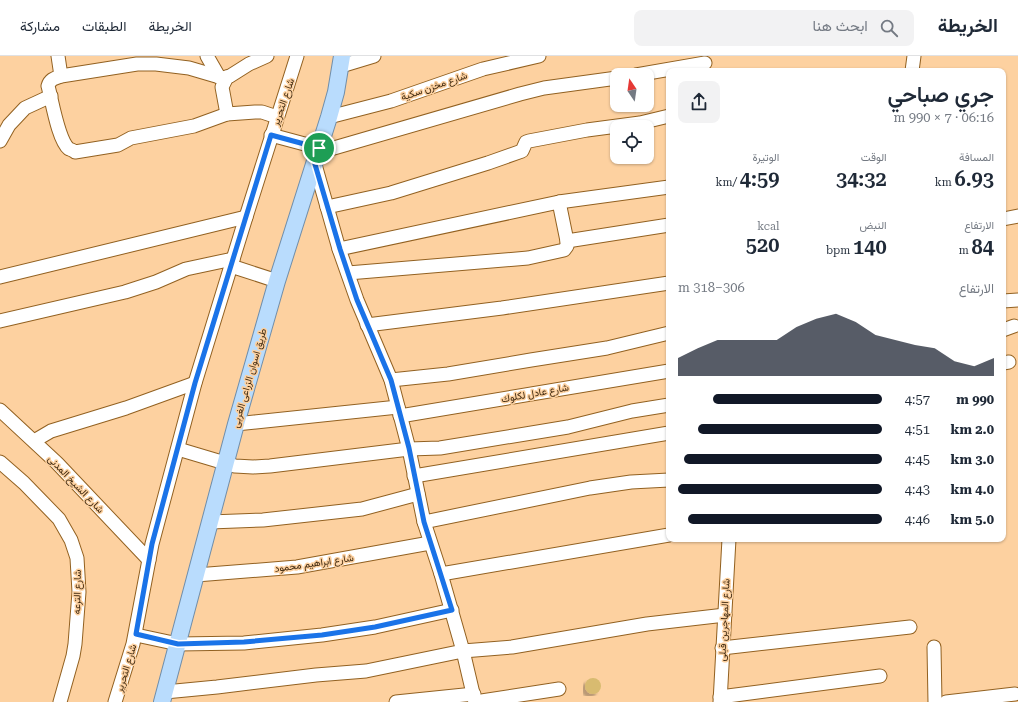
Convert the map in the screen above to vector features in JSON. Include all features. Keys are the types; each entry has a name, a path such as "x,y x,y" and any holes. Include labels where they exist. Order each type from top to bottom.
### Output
{"main road":[{"name":"طريق اسوان الزراعى الغربى","path":"163,697 236,424 277,281 329,117 342,61"}],"street":[{"path":"58,56 61,76"},
{"path":"207,56 223,77 222,87 227,114"},
{"path":"267,56 223,77 189,68 156,64 137,64 61,76 53,79 49,83 56,119 64,143 75,152 118,145 131,138 194,126 227,114 262,112 277,117"},
{"name":"شارع التحرير","path":"115,702 136,634 149,560 195,383 271,135 297,56"},
{"path":"342,61 374,56"},
{"name":"شارع مخزن سكية","path":"329,117 391,101 483,69 539,56"},
{"path":"912,68 914,56"},
{"path":"676,68 705,63"},
{"path":"654,72 666,70"},
{"path":"271,135 316,155 327,150 335,149 520,94 610,79"},
{"path":"0,141 9,125 25,108 51,96"},
{"path":"328,207 391,194 488,163 522,150 526,142 529,140 640,123 666,117"},
{"path":"316,155 328,207 340,249 367,325 391,380 409,448 424,522 464,651 474,699"},
{"path":"340,249 560,202 666,187"},
{"path":"348,273 528,258 564,250 566,249 567,241 560,202"},
{"path":"1006,218 1018,216"},
{"path":"0,277 246,217"},
{"path":"567,241 666,225"},
{"path":"0,321 125,292 186,270 232,263 277,281"},
{"path":"367,325 502,308 666,283"},
{"path":"1006,301 1018,300"},
{"path":"391,380 448,374 607,348 666,334"},
{"name":"شارع عادل لكلوك","path":"236,424 399,412 666,371"},
{"path":"34,441 51,431 126,408 195,383"},
{"path":"178,449 226,464 244,467 270,466 409,448 440,448 506,438 568,427 632,411 666,405"},
{"name":"شارع الشيخ المدنى","path":"0,410 62,469 149,560"},
{"path":"414,476 666,434"},
{"name":"شارع الترعه","path":"0,462 24,483 59,519 69,536 77,558 79,592 75,644 60,702"},
{"path":"424,522 590,488 631,482 666,480"},
{"path":"210,522 263,520 362,509 418,494"},
{"path":"441,574 666,536"},
{"name":"شارع المهاجرين قبلى","path":"720,700 722,648 730,542"},
{"name":"شارع ابراهيم محمود","path":"196,575 297,568 430,544"},
{"path":"136,634 178,644 244,642 322,635 375,627 452,610"},
{"path":"163,697 217,687 316,675 366,671 464,651 512,647 647,624 725,615"},
{"path":"722,648 910,627"},
{"path":"934,647 935,702"},
{"path":"720,700 880,676"},
{"path":"396,702 474,699 559,689"},
{"path":"946,702 1015,694"}],"building":[{"path":"593,678 600,683 601,686 596,693 593,694 586,689 585,686 590,679"}],"route":[{"path":"271,135 319,148 314,161 357,300 391,380 409,448 424,522 452,610 375,627 322,635 244,642 178,644 136,634 152,544 195,383 271,135"}]}
